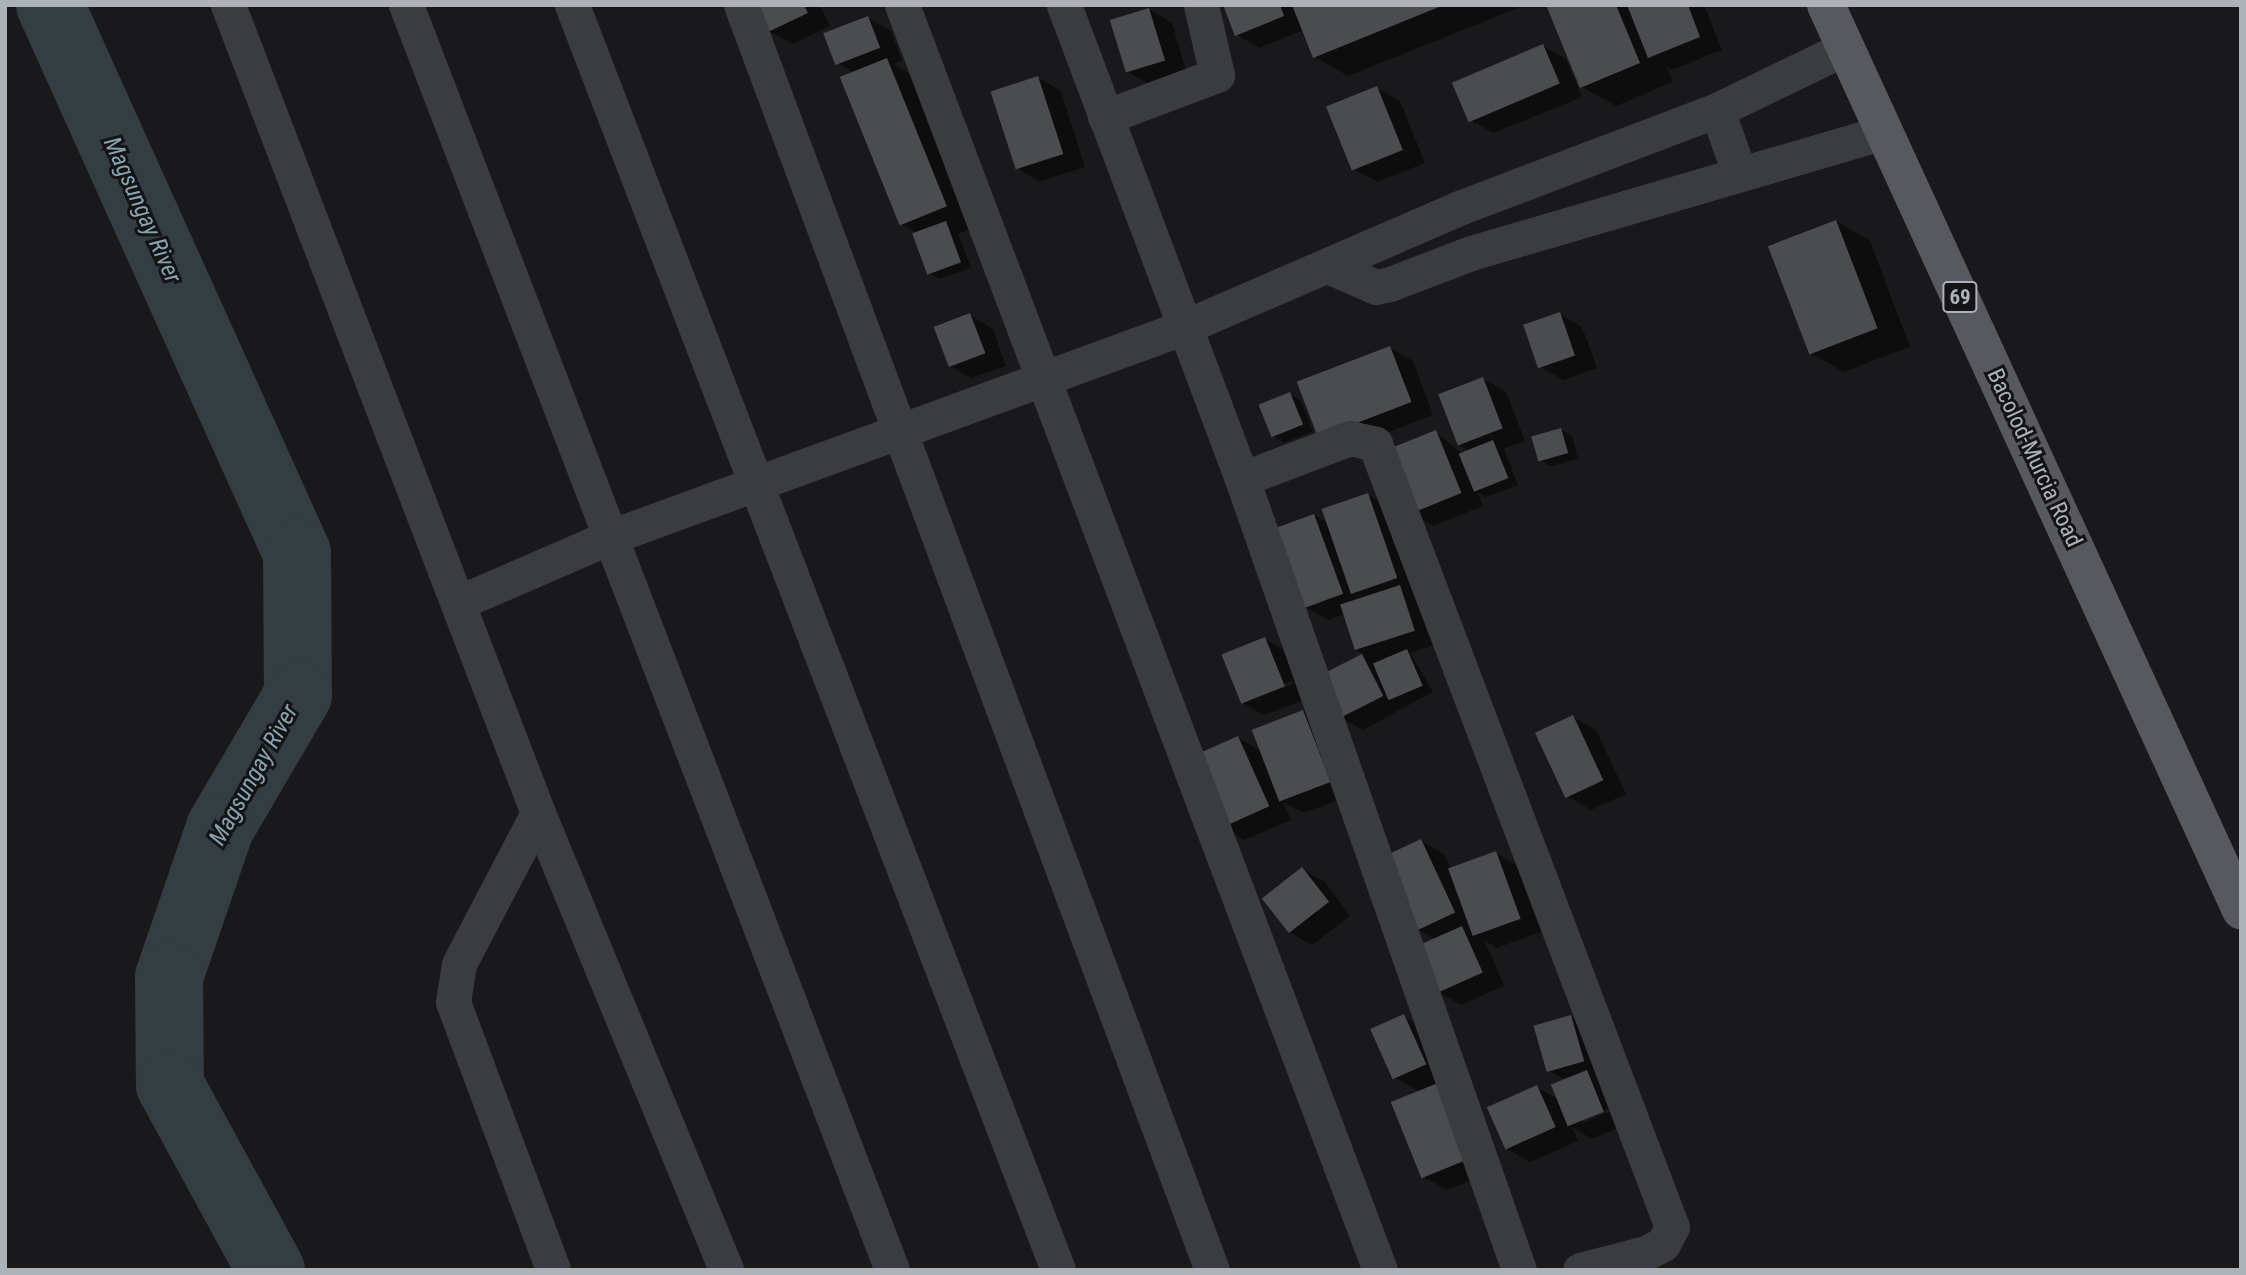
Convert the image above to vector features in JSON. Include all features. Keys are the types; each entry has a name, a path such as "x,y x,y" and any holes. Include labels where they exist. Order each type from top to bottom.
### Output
{"main road":[{"name":"Bacolod-Murcia Road","path":"1826,5 2241,910"}],"street":[{"path":"228,5 462,601 538,813 726,1270"},
{"path":"406,5 892,1270"},
{"path":"572,5 1058,1270"},
{"path":"741,5 1212,1270"},
{"path":"902,5 1380,1270"},
{"path":"1064,5 1182,328 1242,479 1519,1270"},
{"path":"1105,117 1217,75 1201,5"},
{"path":"462,601 610,537 900,436 1043,375 1182,328 1331,267 1459,208 1717,110 1845,48"},
{"path":"1717,110 1739,172"},
{"path":"1331,267 1376,287 1471,253 1739,172 1884,132"},
{"path":"1459,208 1471,253"},
{"path":"1242,479 1350,438 1375,444 1672,1227 1663,1244 1646,1253 1580,1270"},
{"path":"538,813 459,964 453,1002 553,1270"}],"building":[{"path":"755,5 804,5 808,13 768,32"},
{"path":"1223,5 1280,5 1284,16 1235,36"},
{"path":"1292,5 1444,5 1313,58"},
{"path":"1546,5 1616,5 1640,63 1580,88"},
{"path":"1627,5 1688,5 1700,37 1648,58"},
{"path":"1149,8 1165,61 1126,73 1110,20"},
{"path":"868,16 880,48 835,65 823,33"},
{"path":"1543,44 1560,84 1469,122 1452,83"},
{"path":"887,58 947,206 900,225 840,77"},
{"path":"1038,76 1063,154 1016,169 990,91"},
{"path":"1377,86 1403,150 1352,171 1326,107"},
{"path":"1836,220 1878,328 1809,354 1768,246"},
{"path":"946,221 961,262 927,275 912,233"},
{"path":"1560,312 1575,355 1538,368 1523,325"},
{"path":"970,313 985,353 949,367 934,327"},
{"path":"1390,346 1412,402 1318,438 1297,382"},
{"path":"1483,377 1503,428 1458,446 1438,394"},
{"path":"1290,392 1303,424 1272,437 1258,405"},
{"path":"1561,428 1568,453 1538,462 1531,437"},
{"path":"1436,430 1461,493 1409,514 1383,451"},
{"path":"1493,440 1508,478 1474,492 1459,454"},
{"path":"1368,493 1397,578 1351,594 1322,509"},
{"path":"1314,514 1343,594 1305,608 1275,528"},
{"path":"1400,585 1415,631 1355,650 1340,604"},
{"path":"1265,637 1285,686 1241,704 1221,655"},
{"path":"1407,649 1423,686 1389,700 1373,663"},
{"path":"1362,654 1383,696 1340,718 1318,676"},
{"path":"1303,710 1331,782 1279,802 1252,730"},
{"path":"1573,715 1603,780 1565,798 1535,733"},
{"path":"1238,736 1269,806 1221,828 1190,758"},
{"path":"1421,839 1455,912 1417,930 1383,857"},
{"path":"1496,851 1521,919 1473,936 1448,868"},
{"path":"1302,867 1329,902 1289,933 1262,898"},
{"path":"1462,926 1483,973 1437,993 1416,946"},
{"path":"1404,1014 1426,1064 1393,1079 1370,1029"},
{"path":"1571,1015 1584,1061 1547,1072 1534,1026"},
{"path":"1587,1070 1604,1112 1568,1126 1551,1085"},
{"path":"1438,1083 1469,1159 1421,1178 1391,1102"},
{"path":"1537,1085 1556,1127 1505,1149 1487,1107"}],"waterway":[{"name":"Magsungay River","path":"50,5 297,553 298,695 220,828 169,977 170,1085 271,1270"}]}
